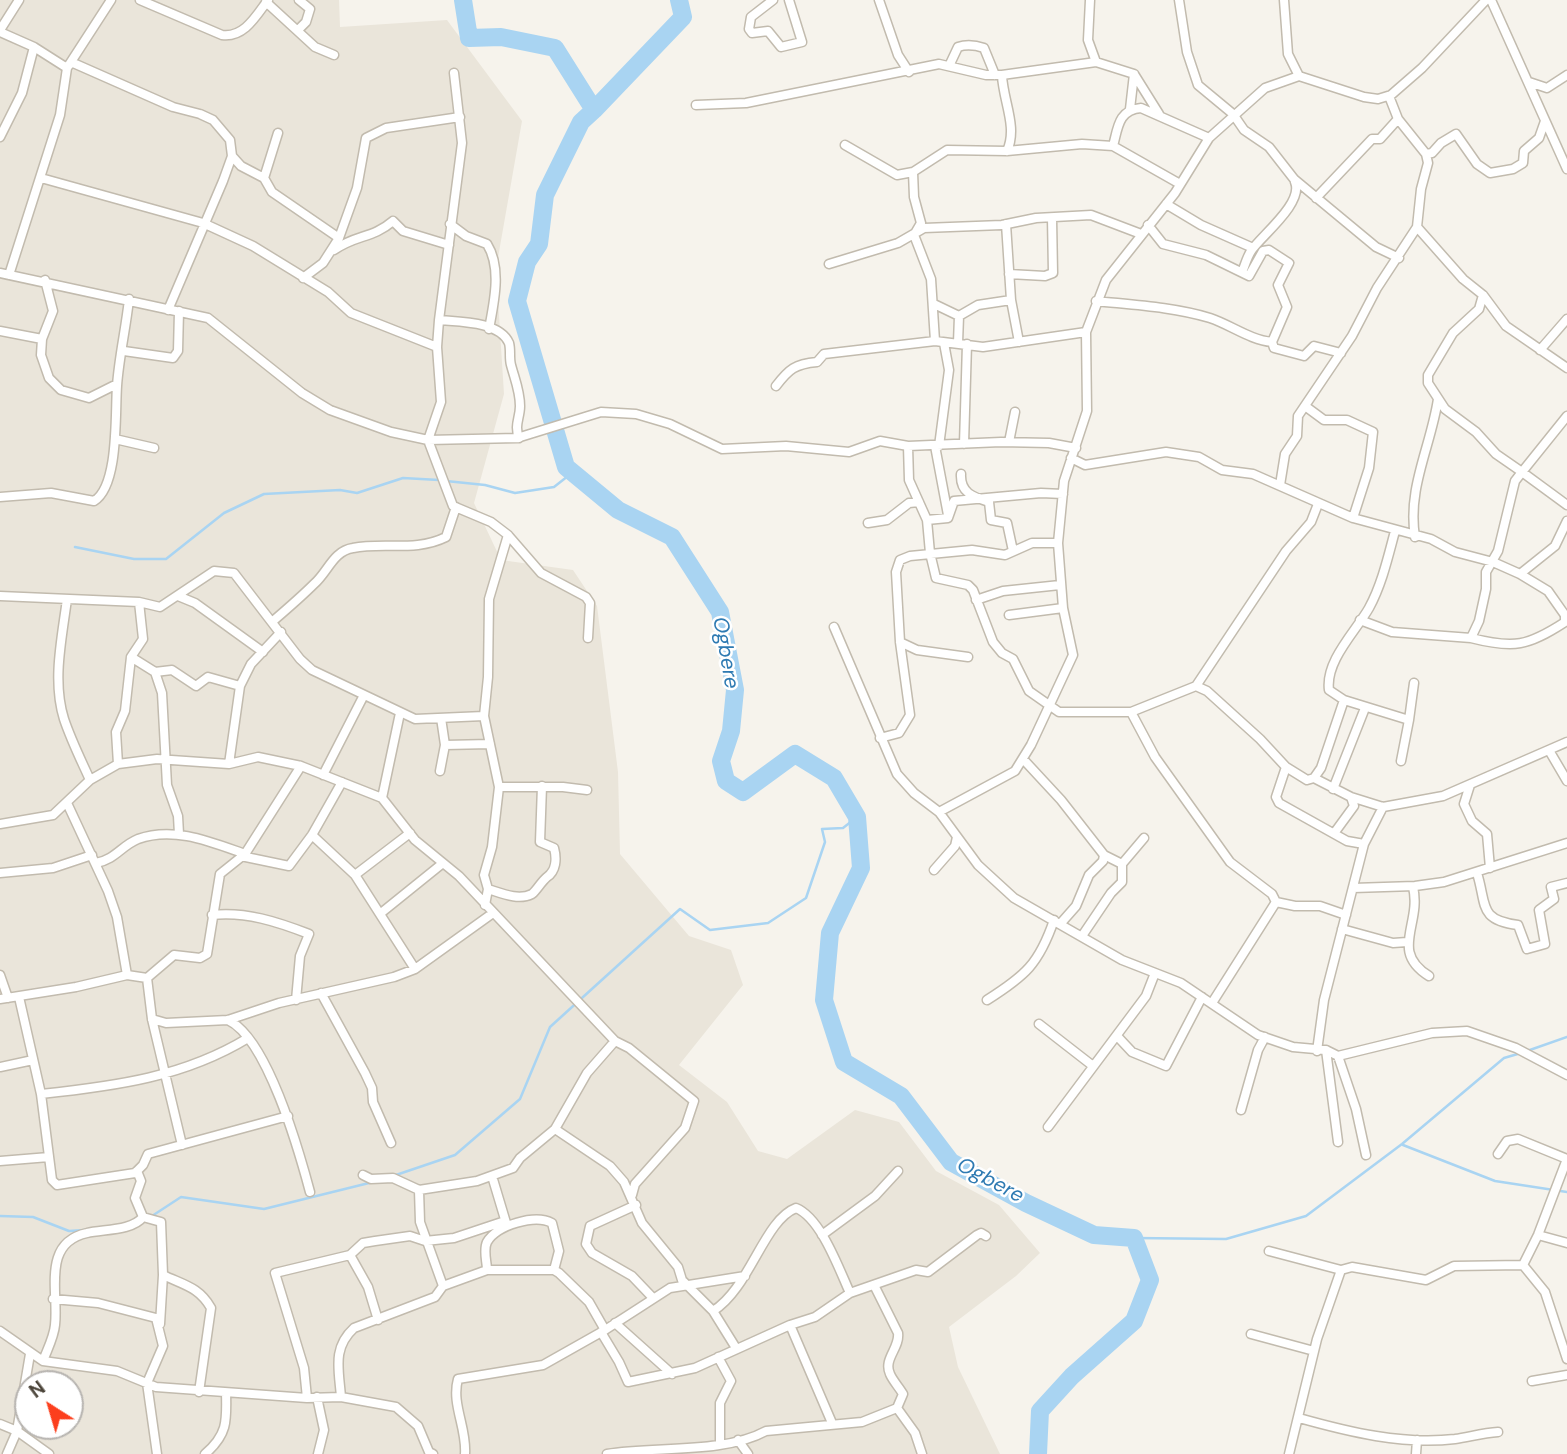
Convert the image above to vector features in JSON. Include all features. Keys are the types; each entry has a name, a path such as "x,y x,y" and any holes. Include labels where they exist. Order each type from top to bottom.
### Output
{"street":[{"path":"19,0 0,31 69,65 173,107 213,120 230,140 234,161 264,178 272,192 339,238"},
{"path":"9,275 60,116 69,65 111,0"},
{"path":"140,0 222,35 233,37 241,33 267,1 315,47 334,55"},
{"path":"298,30 310,13 310,9 299,0"},
{"path":"773,0 751,18 749,29 752,33 768,31 781,47 802,42 789,0"},
{"path":"880,0 898,55 909,72"},
{"path":"1090,0 1088,40 1097,62"},
{"path":"1180,0 1192,74 1198,85 1233,114 1244,130 1269,147 1294,179 1316,198 1376,247 1399,258"},
{"path":"1284,0 1288,54 1299,76"},
{"path":"939,812 1001,781 1015,771 1073,655 1063,608 1058,543 1070,458 1076,448 1087,411 1086,332 1106,279 1166,204 1209,138 1265,88 1299,76 1364,97 1378,99 1388,96 1422,68 1486,0"},
{"path":"1492,0 1567,169"},
{"path":"950,64 958,47 965,44 984,48 998,75 1013,136 1007,151"},
{"path":"0,137 22,93 34,47"},
{"path":"696,105 746,103 831,83 950,64 998,75 1097,62 1134,74 1159,114"},
{"path":"454,73 460,117 460,162 439,320 437,347 441,402 428,440 446,489 456,507 491,522 508,535 541,573 586,597 590,603 588,638"},
{"path":"1130,109 1134,74"},
{"path":"1530,82 1548,88 1567,75"},
{"path":"1280,485 1285,454 1297,436 1298,416 1341,353 1377,288 1417,227 1421,190 1428,170 1426,154 1398,119 1388,96"},
{"path":"1113,146 1121,117 1130,109 1140,108 1209,138"},
{"path":"303,278 323,263 339,238 357,188 366,138 386,128 460,117"},
{"path":"1316,198 1362,148 1372,139 1380,139 1398,119"},
{"path":"1426,154 1432,153 1441,143 1456,134 1477,164 1490,173 1513,169 1523,163 1524,151 1539,138 1545,120"},
{"path":"264,178 278,133"},
{"path":"845,145 897,175 913,172 947,149 1007,151 1083,144 1113,146 1180,184"},
{"path":"168,310 232,156"},
{"path":"913,172 914,197 923,225"},
{"path":"41,178 203,223 253,246 328,292 351,313 437,347"},
{"path":"1242,272 1253,248 1278,222 1296,193 1294,179"},
{"path":"1166,204 1201,225 1253,248"},
{"path":"829,264 914,235 923,225 1006,224 1091,215 1141,234"},
{"path":"1009,274 1045,276 1053,273 1052,218"},
{"path":"331,252 351,239 381,232 393,221 403,231 449,245"},
{"path":"450,224 466,236 487,244 494,259 495,296 489,328"},
{"path":"1006,224 1011,300 1019,342"},
{"path":"1148,225 1163,244 1206,255 1250,276 1263,251 1269,250 1289,263 1278,285 1287,307 1272,342 1274,348 1304,356 1314,346 1341,353"},
{"path":"1417,227 1463,278 1483,295 1506,326 1567,368"},
{"path":"914,235 931,279 939,342 949,370 937,446 948,518"},
{"path":"0,273 45,280 208,318 302,393 330,410 391,432 428,440 519,438 601,412 636,414 670,424 722,449 786,446 849,452 880,441 908,446 1049,443 1076,448"},
{"path":"45,280 52,311 41,339 41,355 48,379 61,390 89,398 117,384"},
{"path":"1483,295 1479,309 1453,333 1428,375 1427,383 1445,409 1476,432 1496,454 1567,505"},
{"path":"0,497 51,494 94,502 107,487 115,439 117,384 124,351 129,299"},
{"path":"959,316 978,305 1011,300"},
{"path":"1096,301 1156,306 1210,318 1259,341 1272,342"},
{"path":"934,304 959,316"},
{"path":"124,351 173,358 178,351 179,311"},
{"path":"959,316 963,343 964,444"},
{"path":"1540,351 1567,319"},
{"path":"439,320 489,328 499,332 510,346 511,365 520,386 520,407 516,422 519,438"},
{"path":"0,331 41,339"},
{"path":"776,386 789,369 797,364 817,362 824,354 939,342 983,347 1086,332"},
{"path":"1415,537 1412,516 1414,492 1423,451 1433,429 1438,398"},
{"path":"1306,406 1324,420 1347,420 1373,432 1369,468 1353,517"},
{"path":"1009,442 1015,412"},
{"path":"1471,638 1479,621 1486,589 1486,572 1493,562 1515,481 1567,416"},
{"path":"115,439 154,448"},
{"path":"908,446 906,467 928,520 930,554 936,578 968,585 993,642 1002,653 1013,659 1029,691 1059,712 1131,712 1199,683 1286,551 1311,522 1318,504"},
{"path":"1070,458 1086,465 1166,452 1184,453 1199,457 1222,470 1253,474 1318,504 1395,531 1430,539 1455,552 1493,562 1520,574 1548,591 1566,617 1565,622 1545,635 1517,646 1471,638 1392,632 1360,620"},
{"path":"961,474 963,488 975,498 989,502 991,520 1007,523 1013,551"},
{"path":"948,518 954,500 1063,494"},
{"path":"868,523 887,520 909,503 919,502"},
{"path":"273,621 316,583 335,557 352,548 435,543 446,537 456,507"},
{"path":"928,520 948,518"},
{"path":"1520,574 1555,546 1567,522"},
{"path":"1395,531 1380,583 1329,677 1329,690 1344,700 1365,708 1409,720"},
{"path":"485,905 488,889 484,875 492,847 499,787 484,716 488,677 489,599 508,535"},
{"path":"880,738 899,733 910,715 900,642 896,572 900,560 972,550 1005,555 1032,543 1058,543"},
{"path":"0,596 139,602 160,607 214,571 234,573 300,659 312,670 415,719 484,716"},
{"path":"976,600 1003,591 1060,585"},
{"path":"178,596 195,603 263,652"},
{"path":"67,599 59,664 60,699 64,719 90,780"},
{"path":"118,764 116,732 125,711 131,657 143,639 139,602"},
{"path":"1009,615 1063,608"},
{"path":"834,627 897,774 914,793 939,812 994,882 1057,922 1122,960 1181,983 1265,1037 1293,1047 1321,1050 1338,1056 1432,1033 1467,1031 1516,1048 1567,1075"},
{"path":"229,764 240,685 251,664 281,632"},
{"path":"900,642 917,650 968,657"},
{"path":"131,657 155,672 172,670 196,687 208,677 240,685"},
{"path":"155,672 162,693 167,785 180,825 178,834"},
{"path":"1199,683 1286,767 1351,797 1383,807 1443,796 1550,752 1567,742"},
{"path":"1401,761 1414,683"},
{"path":"323,775 364,695"},
{"path":"1311,779 1321,768 1342,713 1344,700"},
{"path":"1333,789 1365,708"},
{"path":"1131,712 1155,757 1230,862 1272,894 1276,902"},
{"path":"382,798 400,713"},
{"path":"440,771 445,745 441,718"},
{"path":"445,745 490,744"},
{"path":"1550,752 1567,781"},
{"path":"0,824 52,815 90,780 118,764 165,759 229,764 258,757 302,766 382,798 410,834 485,905 615,1041 629,1048 694,1101 685,1128 635,1184 632,1195"},
{"path":"1023,759 1061,800 1104,855 1122,864"},
{"path":"0,975 4,998 19,997 127,975 147,978 174,955 204,958 220,874 243,855 302,766"},
{"path":"1286,767 1276,797 1279,803 1347,841 1364,844"},
{"path":"0,873 53,868 94,859 111,860 137,840 178,834 243,855 289,866 312,835 342,782"},
{"path":"1470,785 1464,804 1472,821 1488,834 1490,868"},
{"path":"499,787 542,786 587,790"},
{"path":"488,889 510,896 524,896 533,893 552,876 556,855 554,848 540,842 542,786"},
{"path":"1335,832 1354,806 1351,797"},
{"path":"67,803 94,859 117,917 127,975"},
{"path":"1338,1142 1321,1050 1322,1009 1364,844 1383,807"},
{"path":"355,875 410,834"},
{"path":"312,835 355,875 415,969"},
{"path":"934,870 955,846 957,837"},
{"path":"1082,936 1111,893 1122,882 1122,864 1144,838"},
{"path":"1353,888 1413,887 1477,873 1567,843"},
{"path":"987,1000 1020,980 1031,967 1057,922 1076,906 1088,875 1103,861 1104,855"},
{"path":"381,913 443,863"},
{"path":"1477,873 1488,914 1496,922 1518,925 1527,949 1545,944 1539,910 1554,899 1551,887 1567,883"},
{"path":"1413,887 1414,921 1407,943 1413,966 1429,976"},
{"path":"1276,902 1295,906 1320,906 1346,915"},
{"path":"1212,1003 1276,902"},
{"path":"212,915 232,913 252,916 309,934 300,956 296,1000"},
{"path":"152,1019 166,1023 228,1020 415,969 493,914"},
{"path":"1342,929 1393,943 1407,943"},
{"path":"1048,1127 1146,996 1155,973"},
{"path":"147,978 152,1019 183,1145"},
{"path":"321,993 365,1073 391,1143"},
{"path":"19,997 41,1094 52,1180 57,1185 137,1171 148,1154 288,1116"},
{"path":"1117,1036 1132,1052 1166,1066 1202,997"},
{"path":"228,1020 253,1042 288,1116 310,1192"},
{"path":"1039,1024 1093,1066"},
{"path":"1241,1110 1258,1050 1265,1037"},
{"path":"41,1094 125,1086 166,1076 172,1070 203,1064 210,1057 220,1055 248,1038"},
{"path":"363,1175 371,1179 393,1178 419,1190 456,1185 513,1168 520,1158 555,1129 587,1073 615,1041"},
{"path":"1338,1056 1356,1109 1366,1155"},
{"path":"0,1067 33,1060"},
{"path":"555,1129 610,1166 632,1195 642,1223 678,1267 685,1284 713,1311 736,1348"},
{"path":"1497,1154 1507,1141 1517,1139 1567,1159 1538,1235 1523,1265"},
{"path":"0,1161 49,1157"},
{"path":"137,1171 141,1181 135,1198 143,1217"},
{"path":"822,1235 875,1196 898,1171"},
{"path":"492,1176 506,1225"},
{"path":"419,1190 418,1206 425,1241 443,1286"},
{"path":"636,1205 590,1227 586,1233 586,1244 592,1253 632,1276 653,1298"},
{"path":"713,1311 725,1303 745,1276 778,1218 796,1208 802,1211 822,1235 850,1293"},
{"path":"143,1217 162,1222 160,1324 163,1346 147,1383 157,1454"},
{"path":"43,1361 55,1325 54,1271 62,1249 76,1236 139,1223 143,1217"},
{"path":"318,1454 324,1430 274,1279 275,1273 350,1255 363,1243 410,1236 425,1241 454,1238 533,1219 552,1223 559,1251 554,1270"},
{"path":"487,1270 486,1245 506,1225"},
{"path":"341,1397 337,1352 354,1328 435,1297 443,1286 487,1270 554,1270 571,1281 589,1302 628,1382 672,1374 815,1317 850,1293 916,1270 929,1272 976,1235 981,1233 986,1236"},
{"path":"1538,1235 1567,1243"},
{"path":"1269,1251 1341,1270 1352,1267 1426,1280 1454,1266 1523,1265"},
{"path":"350,1255 368,1287 378,1320"},
{"path":"1523,1265 1545,1293 1564,1340 1567,1359"},
{"path":"1289,1454 1314,1351 1341,1270"},
{"path":"163,1275 181,1284 189,1284 203,1294 211,1308 199,1392"},
{"path":"464,1454 466,1439 456,1399 458,1379 543,1364 603,1331 670,1288 745,1276"},
{"path":"607,1454 720,1443 756,1437 766,1431 862,1422 897,1408 903,1394 889,1372 890,1356 899,1340 874,1285"},
{"path":"53,1299 142,1313 156,1318 160,1324"},
{"path":"615,1323 672,1374"},
{"path":"790,1325 832,1423"},
{"path":"0,1331 43,1361 94,1366 147,1383 199,1392 341,1397 404,1412 418,1426 432,1454"},
{"path":"1251,1334 1314,1351"},
{"path":"27,1370 30,1354"},
{"path":"718,1357 731,1381 720,1403 720,1443"},
{"path":"1532,1381 1567,1376"},
{"path":"205,1454 218,1444 224,1433 226,1393"},
{"path":"897,1408 915,1433 922,1454"},
{"path":"1299,1418 1356,1434 1417,1440 1457,1439 1472,1434 1497,1432"},
{"path":"7,1454 14,1437"},
{"path":"30,1440 49,1454"},
{"path":"738,1440 748,1454"},
{"path":"1416,1454 1417,1440"}],"shaded area":[{"path":"0,0 339,0 340,27 447,20 522,121 496,269 504,394 474,503 501,560 573,570 597,606 618,772 620,854 689,936 731,950 743,985 679,1065 727,1102 758,1151 787,1159 855,1110 899,1122 936,1171 999,1205 1040,1253 1016,1276 949,1327 958,1367 1000,1454 0,1454"}],"waterway":[{"name":"Ogbere","path":"463,0 469,38 501,37 555,48 594,110 581,122 545,195 539,244 527,262 517,301 566,467 618,510 672,537 720,612 735,690 731,731 721,761 726,781 743,792 795,754 834,778 857,817 861,868 830,933 824,1000 844,1062 901,1096 951,1162 1026,1203 1094,1235 1134,1238 1150,1280 1134,1321 1072,1376 1040,1411 1038,1454"},
{"path":"594,110 683,17 679,0"},
{"path":"446,481 485,485 515,493 554,487 568,476 566,467"},
{"path":"75,547 134,559 166,559 224,513 264,494 340,490 357,493 403,478 439,480"},
{"path":"393,1176 455,1155 520,1099 550,1027 680,909 710,930 768,923 806,898 825,842 822,829 843,828 857,817"},
{"path":"1527,1051 1567,1037"},
{"path":"1134,1238 1226,1239 1306,1216 1402,1144 1504,1058 1521,1053"},
{"path":"1403,1145 1495,1181 1567,1192"},
{"path":"152,1216 181,1197 264,1209 373,1182"},
{"path":"0,1216 33,1217 69,1231 85,1230"}]}
